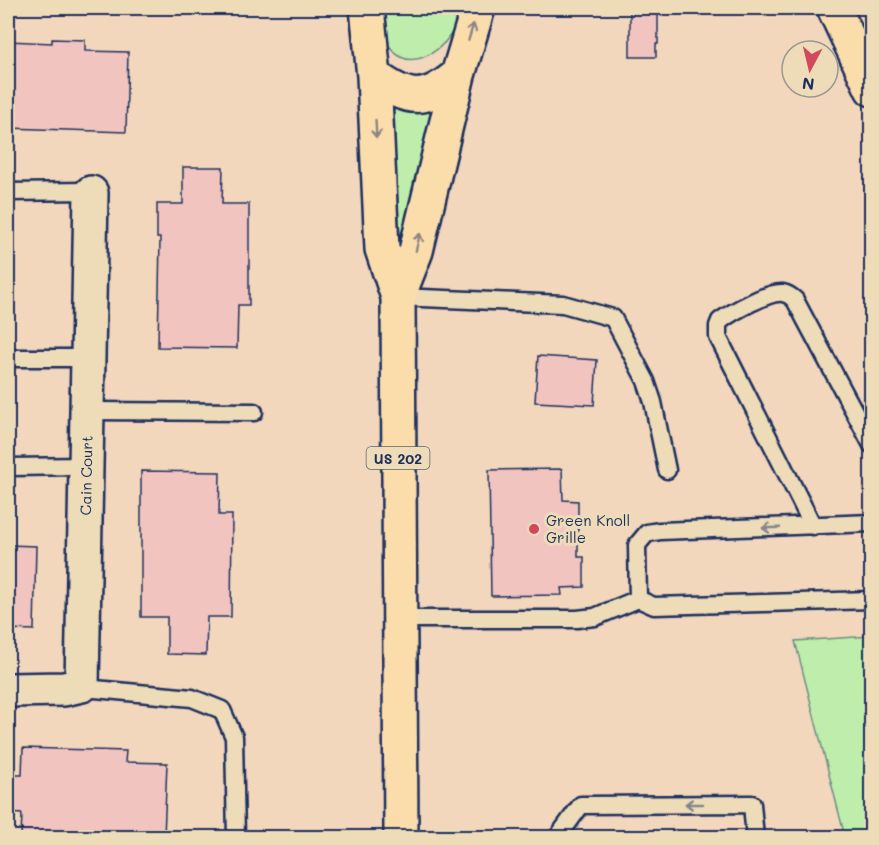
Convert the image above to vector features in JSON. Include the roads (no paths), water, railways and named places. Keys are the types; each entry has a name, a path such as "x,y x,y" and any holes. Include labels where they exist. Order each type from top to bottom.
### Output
{"highway":[{"name":"US 202","path":"367,8 374,76 382,249 398,297 401,837"},
{"name":"US 202","path":"398,297 416,251 458,75 478,8"},
{"path":"834,8 872,89"},
{"path":"374,76 395,92 414,95 432,93 458,75"}],"street":[{"name":"Cain Court","path":"82,685 91,193"},
{"path":"8,690 64,689 82,685"}],"lane":[{"path":"8,192 87,191 91,193"},
{"path":"813,526 718,338 720,321 771,294 790,295 795,300 872,445"},
{"path":"398,297 563,304 613,318 650,391 667,470"},
{"path":"8,358 88,358"},
{"path":"87,411 254,412"},
{"path":"8,467 86,466"},
{"path":"638,599 637,545 646,533 872,523"},
{"path":"399,619 578,619 595,617 638,599 654,606 872,600"},
{"path":"82,685 95,689 192,698 222,710 234,737 236,837"},
{"path":"557,837 581,805 752,804 755,837"}],"place":[{"name":"Green Knoll Grille","path":"534,529"}]}
